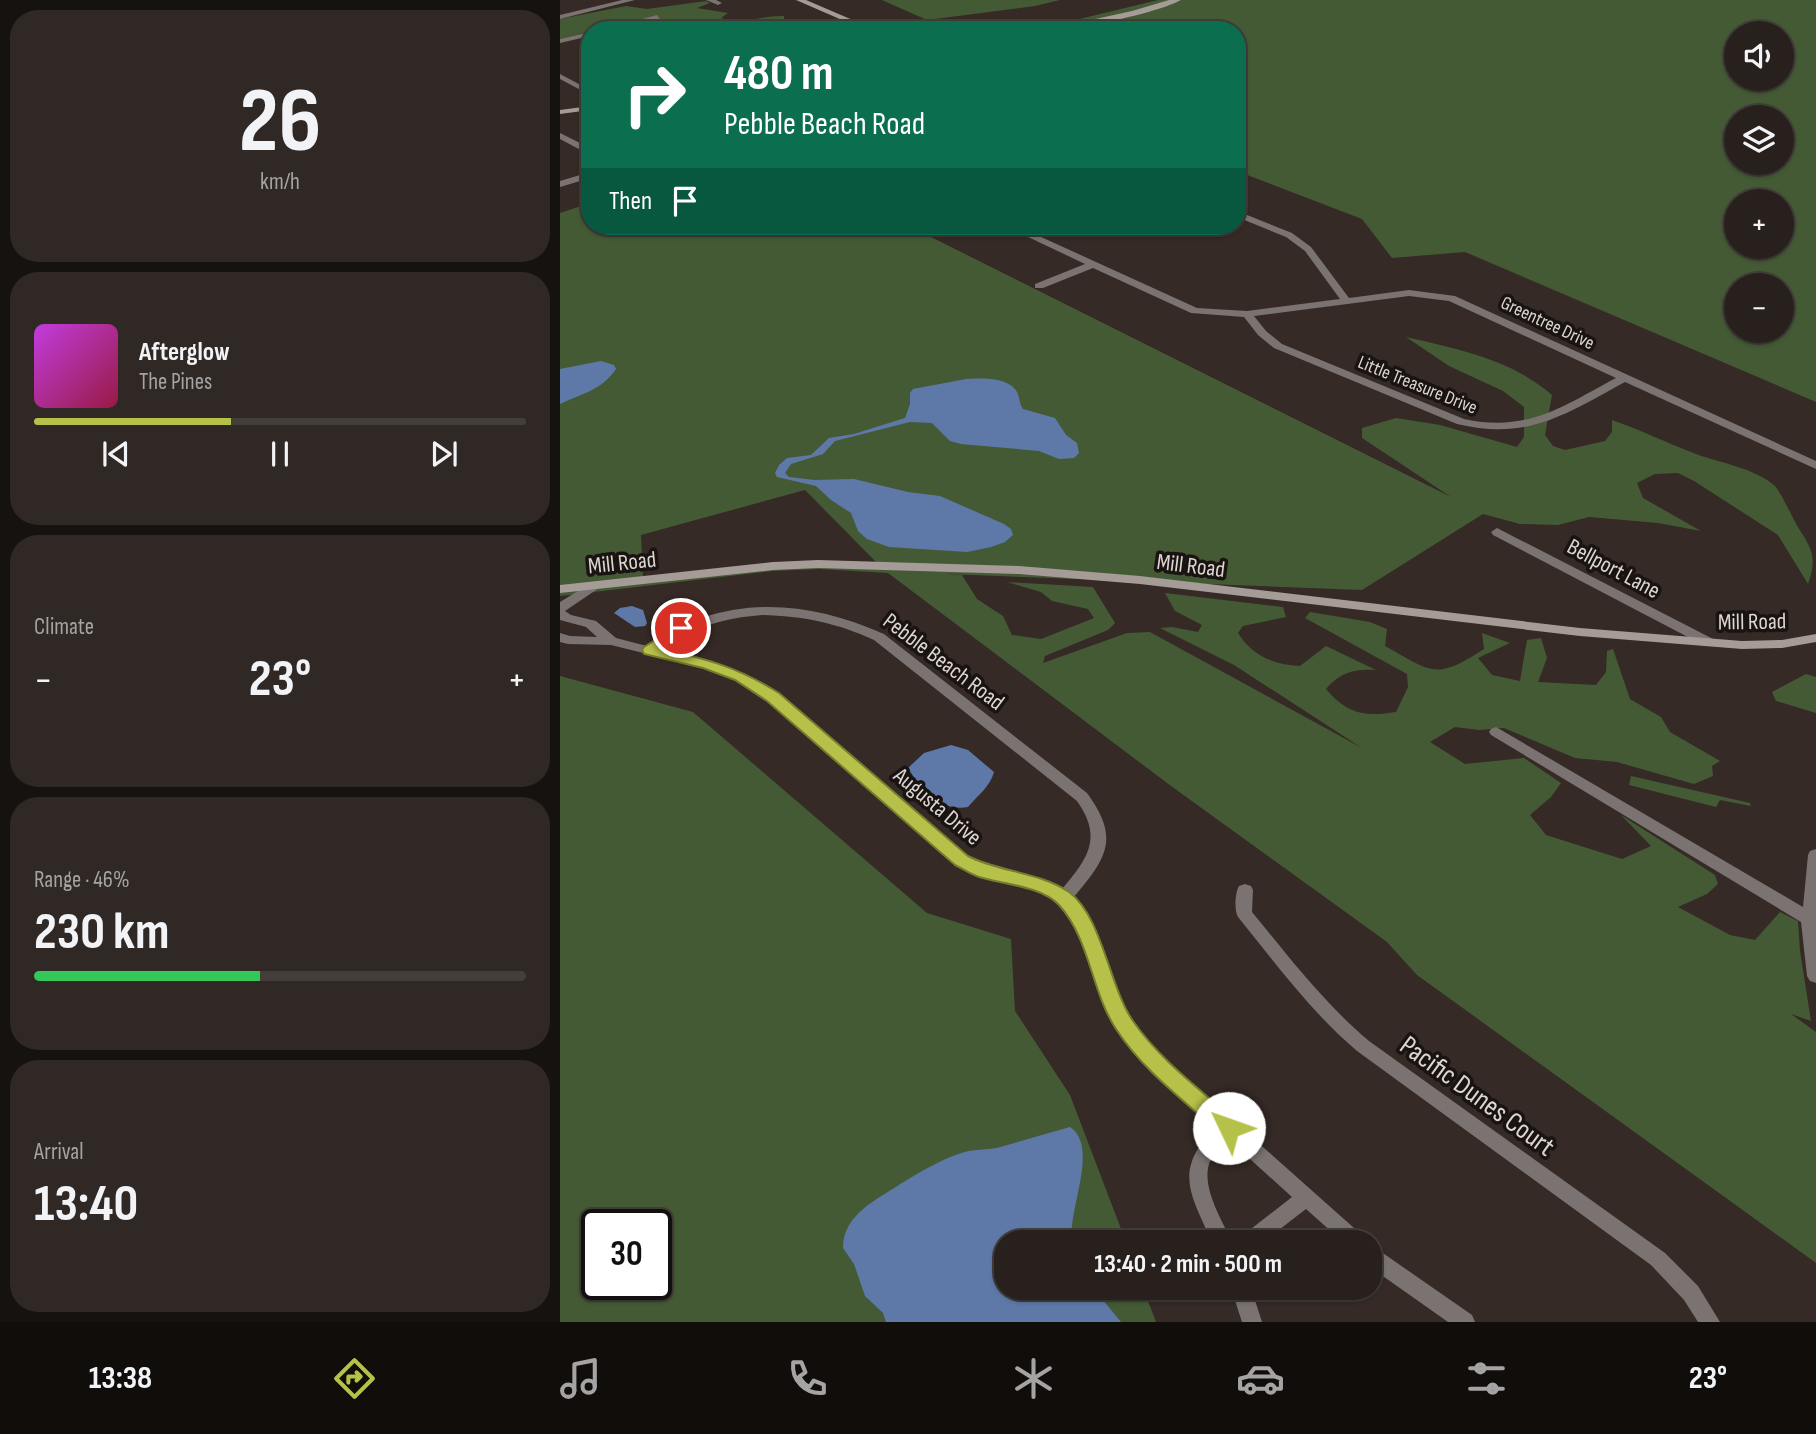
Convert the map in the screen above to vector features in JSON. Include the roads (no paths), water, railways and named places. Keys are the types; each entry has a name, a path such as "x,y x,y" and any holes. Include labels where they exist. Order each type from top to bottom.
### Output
{"main road":[{"path":"800,0 850,21"},
{"path":"1093,21 1177,0"},
{"path":"560,112 581,109"},
{"name":"Mill Road","path":"560,589 773,566 818,564 912,570 1019,570 1140,580 1566,631 1762,645 1815,639"}],"street":[{"path":"560,16 627,2"},
{"path":"646,12 660,19 650,21"},
{"path":"560,41 581,36"},
{"path":"560,76 581,88"},
{"path":"560,136 581,147"},
{"path":"560,184 581,178"},
{"path":"1246,218 1289,235 1308,248 1345,299"},
{"name":"Greentree Drive","path":"1030,235 1195,311 1247,314 1345,299 1409,293 1451,298 1816,465"},
{"path":"1039,286 1093,264"},
{"name":"Little Treasure Drive","path":"1247,314 1262,333 1279,346 1461,422 1481,427 1503,430 1528,426 1626,377"},
{"name":"Bellport Lane","path":"1497,532 1710,643"},
{"name":"Augusta Drive","path":"591,587 560,610 566,618 591,624 611,641"},
{"name":"Pebble Beach Road","path":"650,650 681,628 751,612 790,611 827,616 856,625 879,637 1082,797 1097,820 1099,842 1091,865 1064,898"},
{"name":"Augusta Drive","path":"560,637 568,640 611,641 709,665 741,677 773,697 961,861 981,871 1040,886 1064,898"},
{"path":"1496,732 1811,920"},
{"path":"1816,855 1809,930 1816,976"},
{"name":"Pacific Dunes Court","path":"1245,890 1244,913 1335,1022 1363,1046 1658,1259 1691,1293 1710,1322"},
{"path":"1064,898 1086,929 1105,984 1124,1024 1149,1056 1343,1230"},
{"path":"1217,1230 1203,1198 1199,1175 1202,1156 1229,1128"},
{"path":"1264,1230 1306,1197"},
{"path":"1382,1263 1465,1322"},
{"path":"1245,1300 1252,1322"}],"water":[{"path":"601,361 614,365 616,369 591,391 560,404 560,369"},
{"path":"966,379 994,379 1013,387 1023,409 1055,418 1066,435 1077,443 1079,453 1074,458 1059,459 1039,451 961,444 950,441 932,423 910,422 835,441 823,454 791,464 785,473 789,477 814,480 854,479 908,492 940,496 1004,524 1011,529 1013,535 1005,542 967,552 889,547 867,539 858,531 851,513 816,486 777,477 775,473 779,465 787,458 811,455 829,438 854,434 905,418 913,389"},
{"path":"632,606 643,610 647,623 645,626 635,627 614,613 620,608"},
{"path":"951,745 968,750 994,772 987,787 968,807 949,806 933,797 919,784 908,768 924,753"},
{"path":"1070,1127 1078,1136 1082,1149 1082,1164 1072,1230 994,1230 994,1300 1103,1300 1121,1322 886,1322 883,1313 865,1296 854,1264 843,1248 845,1236 855,1217 883,1195 948,1158 969,1151 997,1148"}]}
